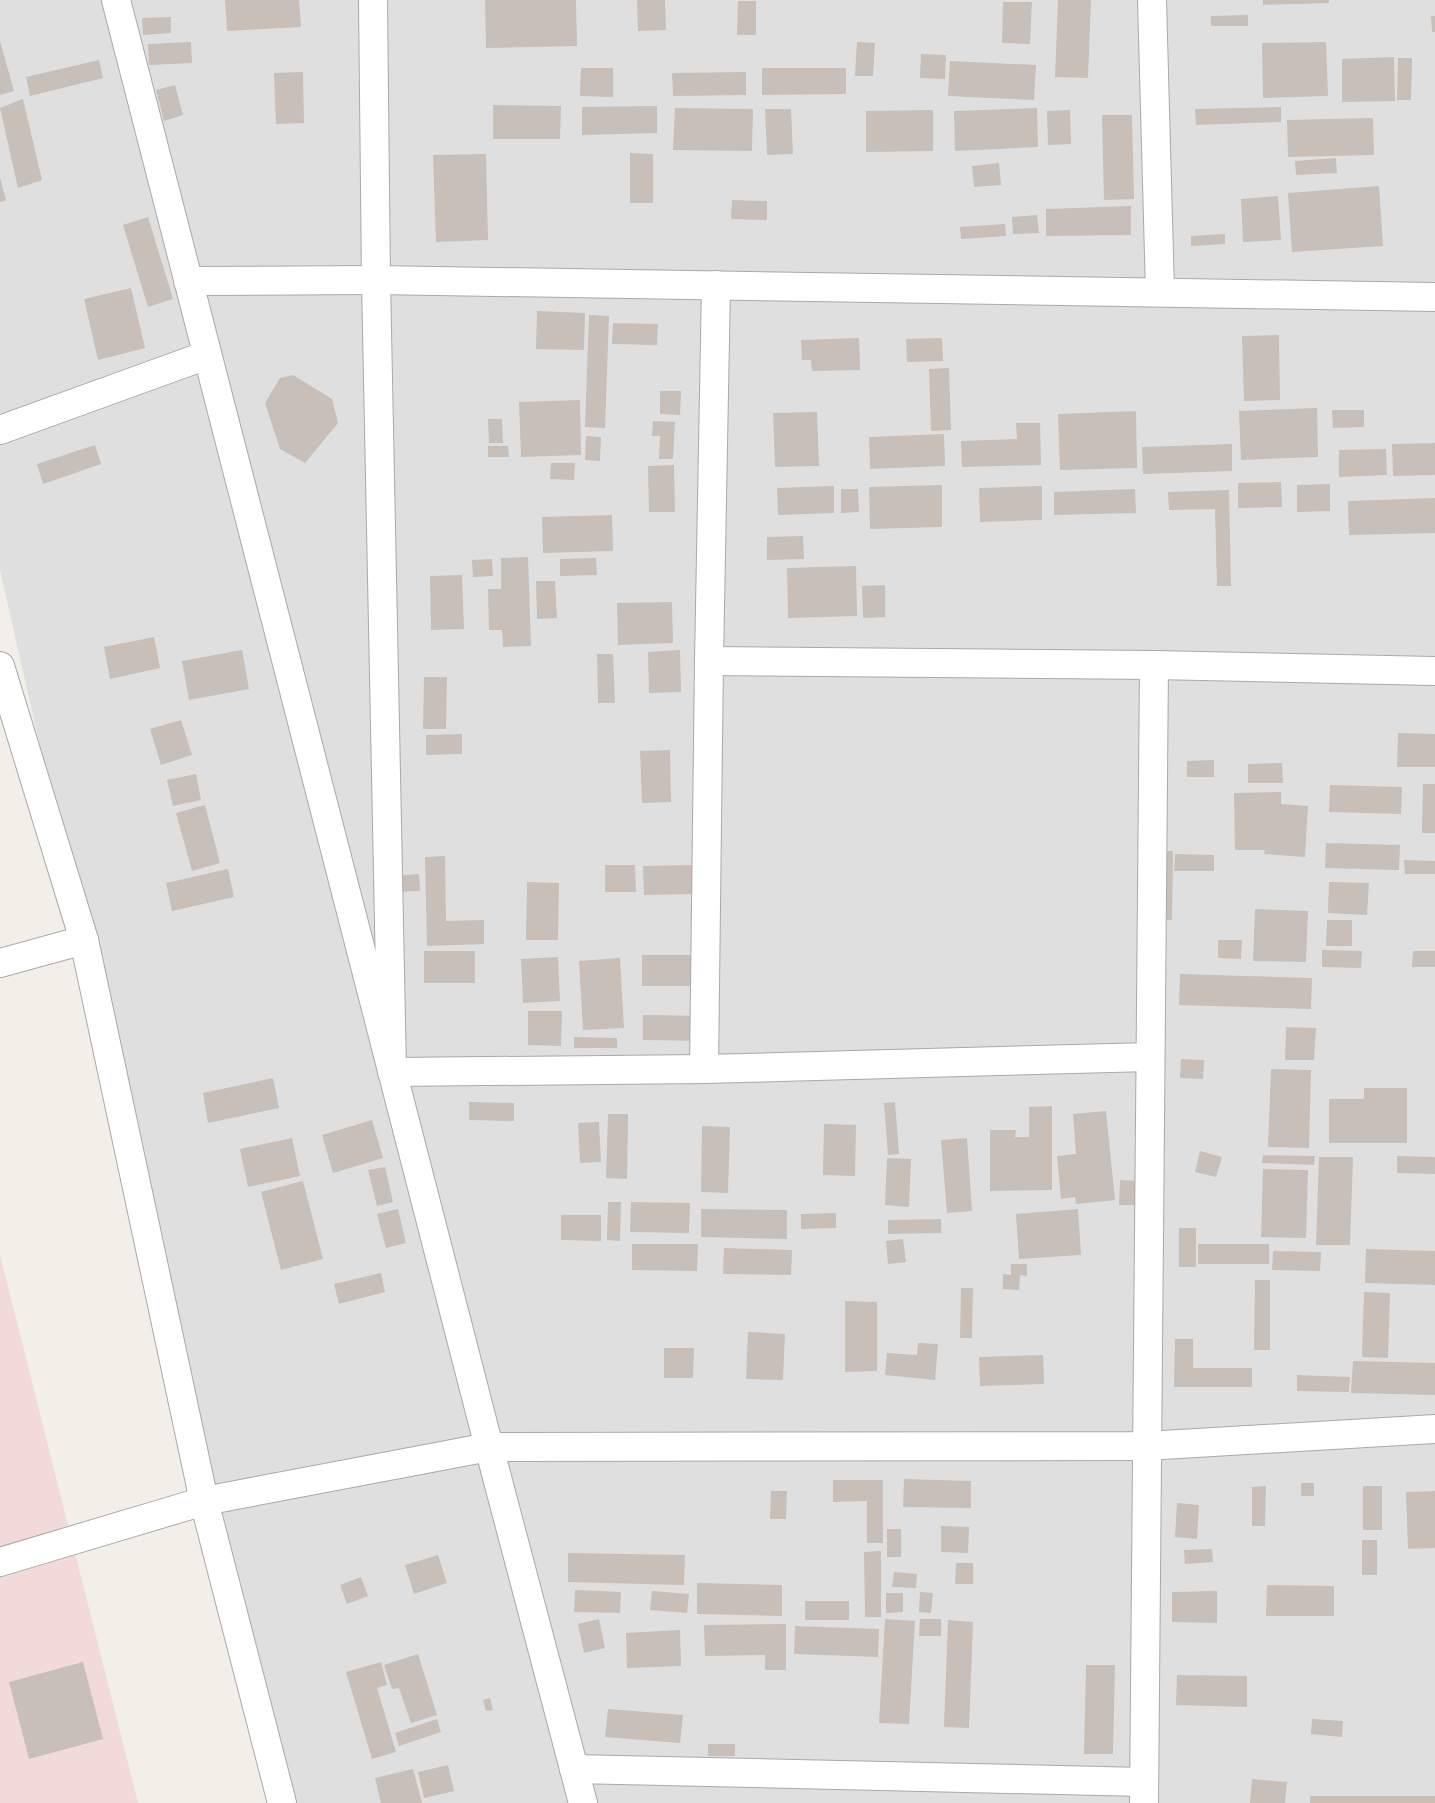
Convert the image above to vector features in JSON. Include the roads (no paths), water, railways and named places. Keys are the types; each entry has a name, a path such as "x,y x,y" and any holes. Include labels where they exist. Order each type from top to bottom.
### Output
{"street":[{"path":"116,0 489,1447 583,1803"},
{"path":"374,0 376,280 392,1072"},
{"path":"1152,0 1160,292"},
{"path":"188,281 376,280 1435,297"},
{"path":"704,1069 716,285"},
{"path":"0,430 207,355"},
{"path":"709,661 1154,665 1435,671"},
{"path":"574,1769 1144,1792 1154,665"},
{"path":"0,666 84,940 204,1501 282,1803"},
{"path":"0,963 84,940"},
{"path":"392,1072 704,1069 1150,1058"},
{"path":"0,1562 204,1501 489,1447 1146,1446 1435,1429"}]}
